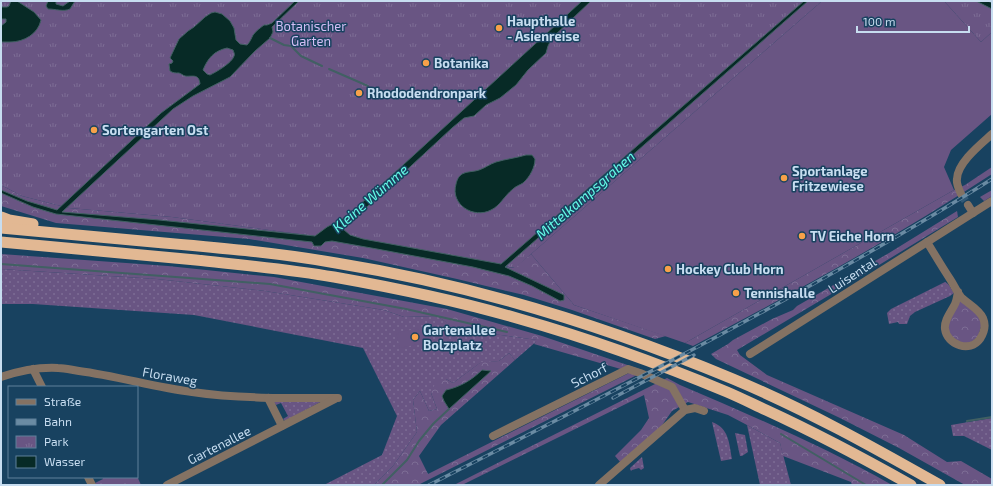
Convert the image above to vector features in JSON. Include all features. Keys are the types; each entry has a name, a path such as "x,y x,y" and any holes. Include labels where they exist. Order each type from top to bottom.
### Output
{"highway":[{"path":"1,217 9,220 98,236"},
{"path":"1,228 227,248 335,263 442,284 524,305 656,348 735,380 856,438 940,485"},
{"path":"1,242 216,262 332,276 439,298 520,319 601,344 660,365 730,393 850,451 911,485"}],"street":[{"path":"961,194 957,185 956,177 961,166 968,156 992,134"},
{"name":"Luisental","path":"750,354 992,200"},
{"path":"968,205 973,213"},
{"path":"927,242 958,292 982,315 984,330 974,344 966,346 960,346 954,343 945,330 946,322 956,302 958,292"},
{"name":"Floraweg","path":"1,377 33,370 57,368 101,374 145,384 192,392 238,397 338,398"},
{"name":"Schorf","path":"493,436 628,369 672,387 685,410"},
{"path":"33,370 41,386"},
{"path":"268,398 282,426"},
{"name":"Gartenallee","path":"167,485 338,398"},
{"path":"599,485 685,410 695,408 704,411"}],"green space":[{"name":"Rhododendronpark","path":"1,1 822,1 515,268 390,246 172,217 69,208 22,196 1,185"},
{"name":"Sportanlage Fritzewiese","path":"822,1 944,1 981,42 992,32 992,114 951,150 944,167 954,190 685,343 574,305 531,254"},
{"path":"944,1 988,1 992,3 992,32 981,42"},
{"path":"992,167 992,174 882,242 693,346 685,343 965,185"},
{"path":"1,185 22,196 69,208 172,217 390,246 514,268 531,254 574,305 666,336 655,339 524,295 363,258 249,239 56,223 1,206"},
{"path":"992,190 992,196 984,201 980,197"},
{"path":"957,211 958,217 737,350 740,355 767,375 904,435 947,462 961,461 992,479 992,485 965,485 899,448 716,359 711,354 772,319 793,310 797,306 889,253"},
{"path":"1,254 168,266 274,277 447,309 542,336 645,371 418,485 374,485 393,466 417,432 413,400 420,391 429,411 437,409 431,393 437,379 446,379 453,383 481,362 499,361 509,353 515,360 441,425 419,456 428,474 631,372 534,344 537,340 456,329 437,316 404,317 384,310 265,291 157,279 1,269","holes":["482,370 491,371 449,409 444,401 446,390 466,383"]},
{"path":"1,269 157,279 265,291 384,310 404,317 437,316 457,329 538,340 515,360 509,353 499,361 480,363 453,383 446,379 431,393 437,409 429,411 420,391 413,400 417,432 393,466 374,485 324,485 382,455 397,416 363,348 194,315 33,304 1,304"},
{"path":"945,282 954,293 915,312 910,316 907,324 899,324 898,322 889,324 887,313 891,309"},
{"path":"959,299 977,314 982,323 978,337 970,343 959,343 949,335 948,322"},
{"name":"Gartenallee Bolzplatz","path":"430,326 433,341 400,348 396,333"},
{"path":"667,378 814,444 892,485 852,485 851,482 783,456 780,443 728,415 688,402 672,411 660,428 621,463 615,456 641,430 649,418 644,395 462,485 454,485"},
{"path":"326,399 285,421 283,419 288,416 281,403 276,405 274,402"},
{"path":"992,418 992,450 964,436 953,436 951,425"},
{"path":"712,422 722,428 725,432 729,442 732,459 721,461"},
{"path":"747,425 780,443 791,485 760,485"},
{"path":"735,433 745,435 748,452 742,456 740,456"},
{"path":"642,457 644,468 641,470 639,468 631,471 630,468"},
{"path":"138,478 141,485 96,485 95,483 103,479"}],"water":[{"path":"11,1 17,1 34,12 41,20 34,33 25,39 15,42 1,42 1,26 6,22 6,19 1,19 1,7 9,6"},
{"path":"48,1 56,1 56,4 63,6 70,1 75,1 70,9 62,10 48,9 46,6"},
{"path":"295,1 299,1 272,27 273,32 270,38 230,77 193,96 173,109 62,212 315,236 327,227 346,217 582,1 591,1 552,38 546,53 528,70 516,85 500,98 486,105 474,116 464,118 343,229 350,235 363,239 501,264 804,1 808,1 505,267 564,295 564,300 560,301 509,276 473,267 332,241 325,242 321,246 314,246 312,242 56,214 33,207 1,193 1,190 27,201 57,210 161,113 200,84 197,77 185,76 170,71 169,64 173,61 170,58 179,39 188,31 205,17 215,12 222,14 230,21 234,28 236,40 240,44 247,45 258,30 264,25 272,23","holes":["227,48 233,50 233,59 224,67 210,75 203,70 209,59 215,53"]},
{"path":"976,1 988,1 992,3 992,9"},
{"path":"532,155 535,159 530,175 526,181 510,191 494,208 478,213 465,208 460,204 455,192 457,180 462,174 479,170 496,162"},
{"path":"482,370 491,371 449,409 442,396 446,390 466,383"}],"waterway":[{"path":"270,38 284,45 291,46 301,56 322,66"},
{"path":"329,69 368,86"},
{"path":"1,264 270,284 406,309 507,332"},
{"path":"382,485 407,460 419,441 433,424 449,409"},
{"path":"967,421 992,417"},
{"path":"781,434 866,485"}],"tunnel":[{"path":"961,194 968,205"}],"railway":[{"path":"429,485 610,393 753,317 891,240 992,179"},
{"path":"613,398 694,355"}],"place":[{"name":"Haupthalle - Asienreise","path":"499,28"},
{"name":"Botanika","path":"426,63"},
{"name":"Rhododendronpark","path":"359,93"},
{"name":"Sortengarten Ost","path":"94,130"},
{"name":"Sportanlage Fritzewiese","path":"784,178"},
{"name":"TV Eiche Horn","path":"802,236"},
{"name":"Hockey Club Horn","path":"668,269"},
{"name":"Tennishalle","path":"736,293"},
{"name":"Gartenallee Bolzplatz","path":"415,337"}],"park label":[{"name":"Botanischer Garten","path":"311,34"}],"water label":[{"name":"Mittelkampsgraben","path":"585,195"},
{"name":"Kleine Wümme","path":"370,198"}]}
